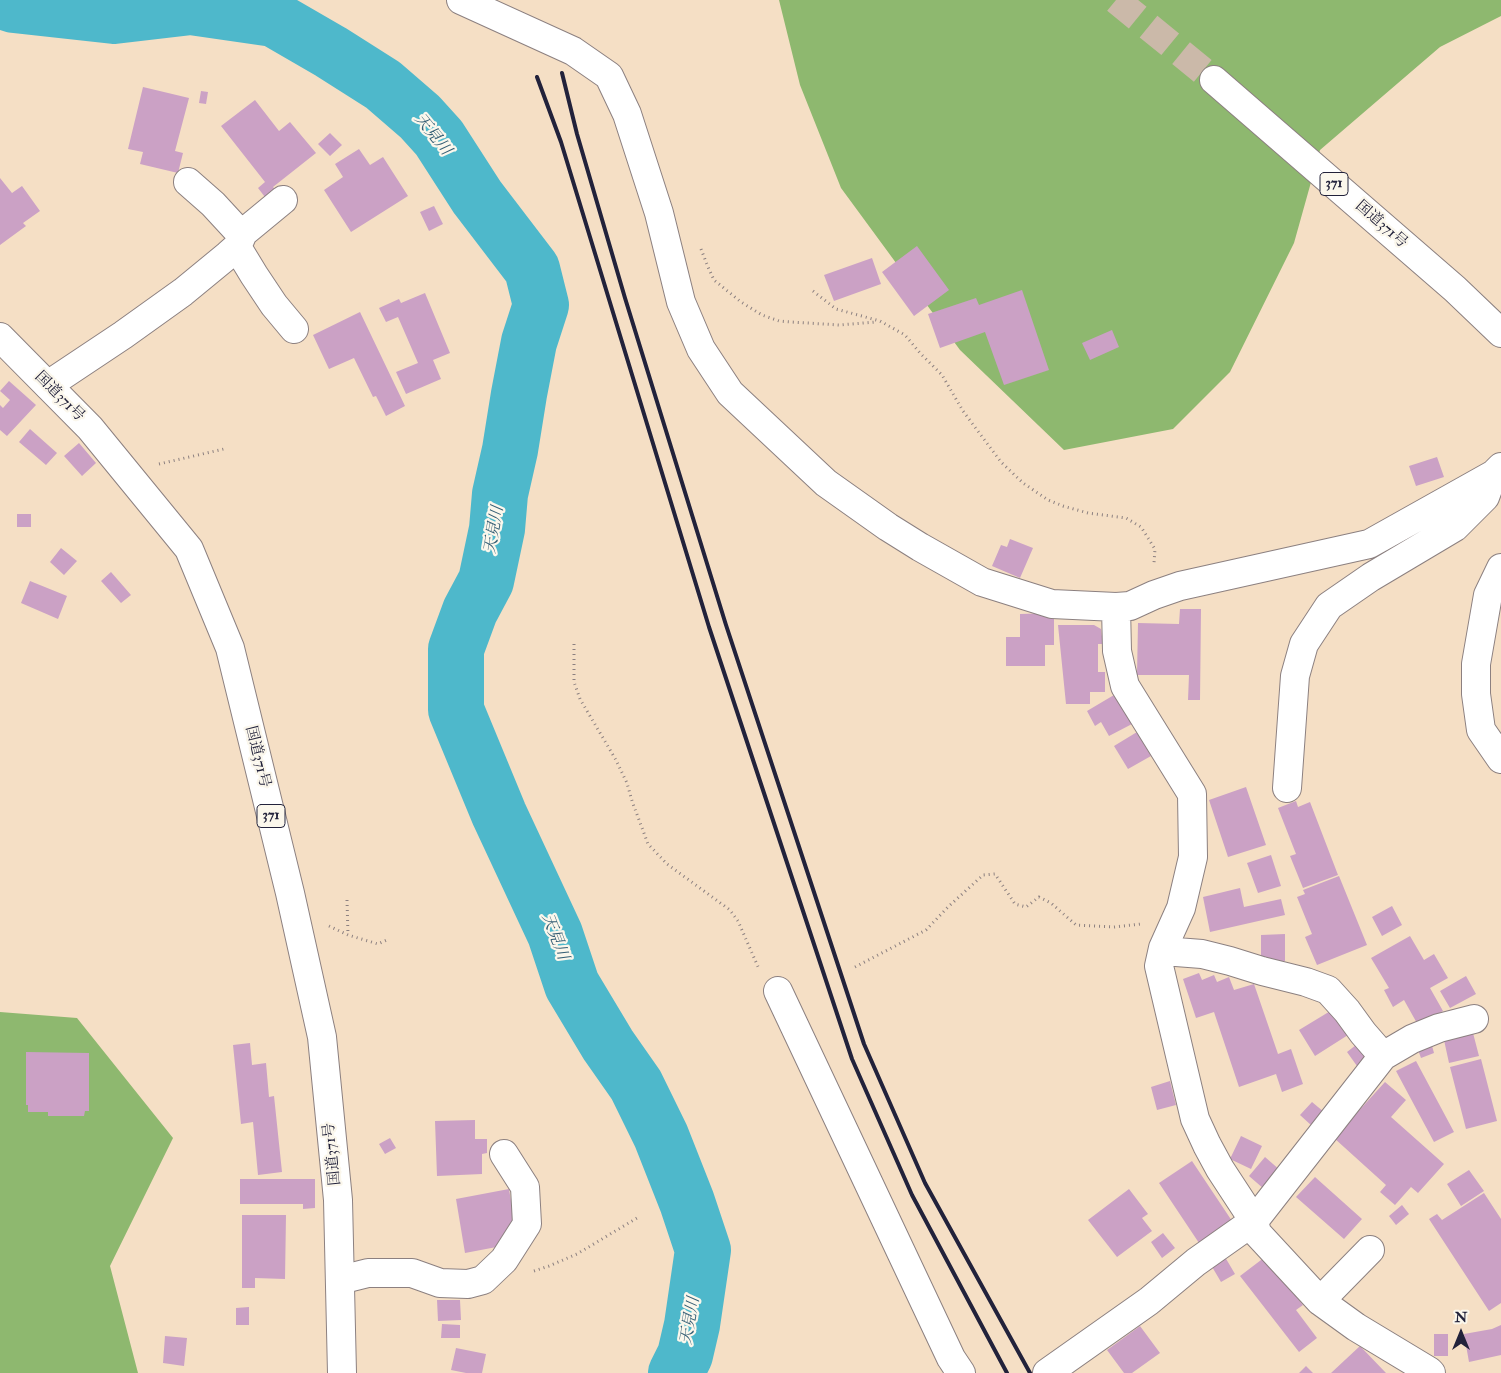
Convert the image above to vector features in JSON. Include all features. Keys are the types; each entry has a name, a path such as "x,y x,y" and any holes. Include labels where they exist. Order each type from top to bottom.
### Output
{"main road":[{"path":"461,0 573,51 609,76 627,114 659,213 681,302 701,349 730,393 826,483 888,527 982,582 1052,604 1130,606 1180,586 1369,544 1497,471"},
{"name":"国道371号","path":"1214,80 1455,289 1501,333"},
{"path":"188,182 213,204 237,230 254,276 274,305 294,329"},
{"path":"48,385 183,292 283,200"},
{"name":"国道371号","path":"0,337 90,428 189,549 230,648 296,917 322,1037 338,1200 342,1373"},
{"path":"1287,788 1290,724 1295,676 1304,644 1330,606 1371,577 1455,527 1485,497 1497,471"},
{"path":"1501,568 1488,595 1476,664 1476,694 1481,730 1501,760"},
{"path":"1116,607 1117,652 1125,686 1192,794 1193,857 1181,908 1164,948 1159,966 1196,1119 1220,1169 1254,1221 1257,1233 1320,1301 1356,1327 1431,1373"},
{"path":"1164,948 1176,952 1202,954 1230,961 1328,990 1383,1056"},
{"path":"770,983 951,1358 961,1373"},
{"path":"1047,1373 1149,1301 1196,1262 1254,1221 1383,1056 1406,1042 1430,1032 1474,1019"},
{"path":"340,1280 368,1273 412,1273 440,1283 468,1284 483,1280 504,1260 527,1224 525,1187 504,1154"},
{"path":"1320,1301 1370,1250"}],"path":[{"path":"701,249 714,280 741,302 762,315 779,321 839,325 880,321"},
{"path":"813,291 836,309 880,321 905,335 920,353 942,374 963,411 1001,462 1023,483 1048,500 1063,506 1088,513 1126,518 1142,527 1155,549 1154,565 1151,570"},
{"path":"159,464 224,449"},
{"path":"574,644 574,682 580,699 616,760 627,783 648,844 667,864 730,910 738,920 755,961 770,983"},
{"path":"855,967 926,930 983,875 995,874 1015,904 1026,907 1039,897 1051,903 1076,925 1114,927 1138,924 1174,924"},
{"path":"347,900 348,935"},
{"path":"296,917 319,922 348,935 378,944 389,939"},
{"path":"530,1272 576,1254 638,1218"}],"green space":[{"path":"779,0 1501,0 1501,16 1440,47 1320,150 1294,243 1230,372 1173,429 1064,450 960,350 841,188 800,85"},
{"path":"0,1012 77,1018 173,1138 110,1266 138,1373 0,1373"}],"building":[{"path":"143,87 189,98 175,151 183,153 178,173 140,164 143,152 128,149"},
{"path":"201,91 208,92 206,104 199,103"},
{"path":"255,100 279,131 290,122 316,153 273,187 278,193 268,201 258,188 265,182 221,126"},
{"path":"330,133 342,145 330,156 318,144"},
{"path":"359,149 370,165 383,157 408,196 351,232 324,190 343,177 335,164"},
{"path":"0,178 12,193 22,186 40,211 23,223 26,226 0,245"},
{"path":"434,206 443,224 429,231 420,212"},
{"path":"917,246 949,290 914,316 882,272"},
{"path":"872,258 881,284 834,301 824,275"},
{"path":"1022,290 1049,370 1004,385 985,332 940,348 928,314 976,298 979,305"},
{"path":"425,293 450,353 433,360 441,379 406,394 396,372 418,363 398,317 386,322 379,308 399,299 401,303"},
{"path":"360,312 405,406 386,416 376,396 373,397 354,358 329,369 313,335"},
{"path":"1112,330 1119,347 1090,360 1082,343"},
{"path":"9,381 36,405 7,436 0,430 0,405 3,408 10,400 0,391"},
{"path":"30,429 57,453 46,465 19,442"},
{"path":"79,443 96,463 82,476 64,456"},
{"path":"1437,457 1444,477 1416,486 1409,466"},
{"path":"17,514 31,514 31,527 17,527"},
{"path":"1010,539 1033,548 1020,578 992,566 1001,545 1007,547"},
{"path":"61,548 77,561 64,575 50,562"},
{"path":"111,572 131,595 121,603 101,581"},
{"path":"30,581 67,596 58,619 21,603"},
{"path":"1180,609 1201,609 1200,700 1188,700 1189,675 1137,675 1138,623 1179,624"},
{"path":"1054,613 1054,645 1045,645 1045,666 1006,666 1006,637 1020,637 1020,614"},
{"path":"1058,625 1094,625 1101,629 1103,644 1098,644 1098,672 1105,672 1105,692 1090,692 1090,704 1066,704"},
{"path":"1114,695 1132,724 1109,736 1101,722 1095,726 1087,711"},
{"path":"1137,732 1151,756 1128,769 1114,746"},
{"path":"1246,787 1266,845 1228,857 1209,800"},
{"path":"1296,801 1298,807 1310,802 1338,875 1303,888 1290,856 1296,854 1278,808"},
{"path":"1271,855 1281,886 1258,893 1247,863"},
{"path":"1339,876 1367,945 1317,965 1305,937 1312,934 1297,897 1305,894 1303,890"},
{"path":"1240,888 1244,907 1281,899 1285,915 1210,932 1203,897"},
{"path":"1392,906 1402,925 1382,936 1372,917"},
{"path":"1285,934 1285,961 1261,961 1261,935"},
{"path":"1410,936 1424,960 1434,954 1448,978 1430,988 1443,1011 1418,1025 1404,1000 1393,1007 1384,990 1389,988 1371,958"},
{"path":"1199,973 1202,980 1214,975 1217,982 1229,977 1234,990 1254,984 1278,1054 1291,1049 1303,1084 1282,1092 1276,1074 1239,1087 1214,1012 1196,1018 1183,979"},
{"path":"1466,976 1476,994 1450,1008 1440,991"},
{"path":"1332,1010 1348,1035 1315,1056 1299,1030"},
{"path":"1473,1033 1479,1056 1449,1063 1444,1040"},
{"path":"1431,1042 1434,1053 1421,1058 1417,1047"},
{"path":"250,1043 252,1065 266,1063 269,1097 274,1096 282,1172 258,1175 253,1122 241,1124 233,1045"},
{"path":"1356,1045 1366,1059 1357,1066 1347,1052"},
{"path":"26,1052 89,1053 89,1111 85,1111 84,1116 48,1116 48,1112 28,1112 28,1105 26,1105"},
{"path":"1481,1059 1497,1121 1466,1129 1450,1067"},
{"path":"1416,1061 1454,1132 1434,1142 1396,1071"},
{"path":"1170,1081 1176,1105 1157,1110 1151,1087"},
{"path":"1385,1082 1406,1100 1391,1117 1444,1164 1418,1193 1411,1187 1395,1205 1380,1192 1386,1185 1334,1138"},
{"path":"1312,1102 1324,1112 1312,1126 1300,1115"},
{"path":"475,1120 475,1139 487,1139 487,1153 482,1154 482,1174 437,1176 435,1121"},
{"path":"1241,1136 1262,1146 1251,1169 1230,1159"},
{"path":"390,1138 396,1148 385,1154 379,1144"},
{"path":"1265,1157 1281,1171 1264,1189 1249,1176"},
{"path":"1192,1161 1234,1224 1201,1246 1159,1183"},
{"path":"1469,1170 1484,1191 1461,1206 1447,1184"},
{"path":"1315,1177 1362,1219 1344,1239 1296,1197"},
{"path":"240,1179 315,1179 315,1208 303,1209 303,1204 240,1204"},
{"path":"509,1189 516,1231 507,1245 465,1253 456,1199"},
{"path":"1129,1189 1148,1214 1142,1218 1152,1231 1117,1257 1088,1220"},
{"path":"1484,1193 1501,1219 1501,1303 1489,1311 1429,1219 1437,1214 1442,1220"},
{"path":"1402,1205 1409,1214 1396,1225 1389,1216"},
{"path":"242,1215 286,1215 285,1279 255,1278 255,1288 242,1288"},
{"path":"1163,1233 1175,1248 1162,1258 1151,1242"},
{"path":"1225,1257 1235,1274 1221,1282 1211,1265"},
{"path":"1265,1257 1303,1305 1296,1310 1317,1338 1299,1352 1240,1276"},
{"path":"437,1300 460,1300 461,1320 438,1321"},
{"path":"249,1307 249,1325 236,1325 236,1308"},
{"path":"442,1324 460,1325 460,1338 441,1338"},
{"path":"1501,1325 1501,1355 1469,1362 1464,1334 1492,1329"},
{"path":"1140,1326 1160,1353 1132,1373 1124,1373 1107,1350"},
{"path":"1434,1334 1448,1334 1448,1356 1434,1356"},
{"path":"165,1336 187,1338 184,1366 163,1363"},
{"path":"1360,1346 1386,1373 1331,1373"},
{"path":"456,1348 486,1354 482,1373 466,1373 451,1370"},
{"path":"1306,1366 1313,1373 1299,1373"}],"waterway":[{"name":"天見川","path":"0,1 14,5 114,16 191,7 274,19 383,85 420,117 439,138 477,197 532,269 541,305 529,342 510,450 500,494 497,529 486,581 470,611 456,649 456,710 499,814 555,934 572,985 608,1045 636,1085 661,1136 687,1202 703,1250 692,1325 685,1355 676,1373"}],"tunnel":[{"path":"1116,0 1214,80"}],"railway":[{"path":"562,73 577,134 625,298 726,625 864,1044 925,1183 1030,1373"},
{"path":"537,77 561,142 709,627 852,1059 912,1195 1007,1373"}]}
